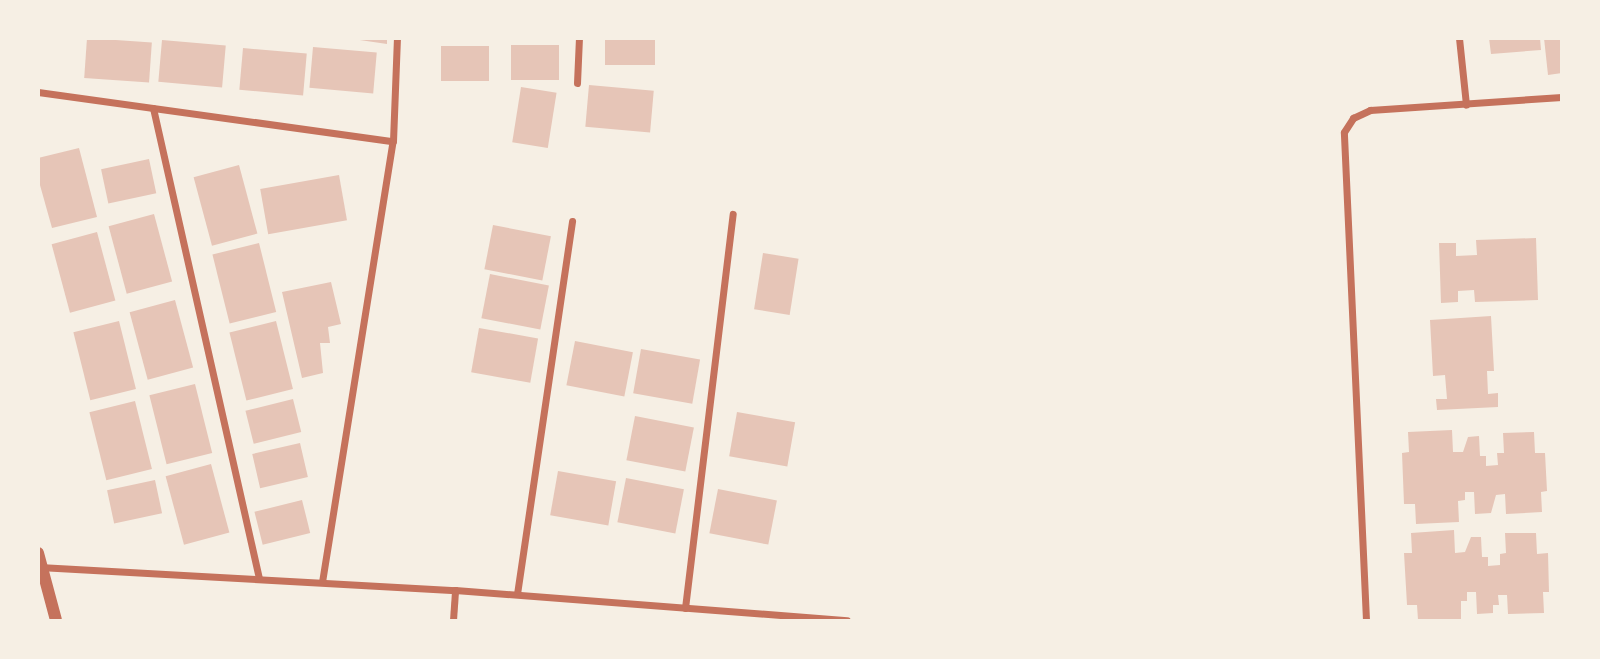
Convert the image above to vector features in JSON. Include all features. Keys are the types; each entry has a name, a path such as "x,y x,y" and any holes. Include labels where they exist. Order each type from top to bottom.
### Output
{"street":[{"path":"322,582 393,141 397,38"},
{"path":"577,83 579,38"},
{"path":"1459,38 1466,105"},
{"path":"38,92 393,141"},
{"path":"1366,621 1344,132 1353,118 1370,110 1562,97"},
{"path":"153,108 259,578"},
{"path":"685,608 733,214"},
{"path":"517,594 572,220"},
{"path":"38,553 55,621"},
{"path":"40,567 517,594 847,621"},
{"path":"453,621 455,590"}],"building":[{"path":"87,38 152,43 149,82 84,78"},
{"path":"346,38 387,38 387,44"},
{"path":"605,38 655,38 655,65 605,65"},
{"path":"1489,38 1540,38 1541,50 1491,54"},
{"path":"1544,38 1562,38 1562,73 1548,75"},
{"path":"162,40 226,46 222,87 158,82"},
{"path":"511,45 559,45 559,80 511,80"},
{"path":"441,46 489,46 489,81 441,81"},
{"path":"313,47 377,53 373,93 309,88"},
{"path":"243,48 307,54 303,95 239,90"},
{"path":"589,85 654,91 650,133 585,127"},
{"path":"521,87 557,93 548,148 512,142"},
{"path":"79,148 97,217 52,228 38,178 38,158"},
{"path":"149,159 156,193 108,203 101,169"},
{"path":"239,165 257,234 212,246 194,177"},
{"path":"339,175 347,220 268,234 260,189"},
{"path":"154,214 172,282 127,294 109,226"},
{"path":"493,225 551,236 542,280 484,269"},
{"path":"97,232 115,301 70,313 52,244"},
{"path":"1536,238 1538,300 1475,302 1474,290 1458,291 1458,302 1441,303 1439,243 1456,243 1456,256 1477,255 1476,240"},
{"path":"259,243 276,312 230,324 212,255"},
{"path":"763,253 799,259 790,315 754,309"},
{"path":"490,274 549,285 540,330 481,318"},
{"path":"331,282 341,324 328,327 330,343 320,343 323,373 302,378 282,292"},
{"path":"175,300 193,368 148,380 130,312"},
{"path":"1491,316 1494,371 1487,371 1488,394 1498,393 1498,407 1437,410 1436,399 1447,399 1445,375 1433,376 1430,320"},
{"path":"119,321 136,389 90,400 73,332"},
{"path":"276,321 293,389 246,401 229,333"},
{"path":"479,328 538,338 530,383 471,372"},
{"path":"575,341 633,352 624,396 566,385"},
{"path":"641,349 700,359 692,404 633,393"},
{"path":"195,384 212,453 167,464 149,395"},
{"path":"293,399 301,432 254,444 245,411"},
{"path":"135,401 152,469 106,480 89,412"},
{"path":"737,412 795,422 787,467 729,456"},
{"path":"635,416 694,427 685,472 626,460"},
{"path":"1452,430 1453,452 1463,452 1468,437 1479,436 1480,456 1486,456 1486,466 1498,465 1497,453 1504,453 1503,433 1534,432 1535,453 1545,453 1547,491 1541,492 1542,512 1506,514 1505,494 1496,495 1491,513 1475,514 1474,492 1465,492 1465,500 1458,501 1459,522 1416,524 1415,504 1404,504 1402,453 1409,452 1408,432"},
{"path":"300,443 308,477 260,488 252,454"},
{"path":"211,464 229,533 184,545 166,476"},
{"path":"558,471 616,481 608,526 550,515"},
{"path":"626,478 684,489 675,533 617,522"},
{"path":"155,480 162,513 114,523 107,490"},
{"path":"718,489 777,500 768,545 709,533"},
{"path":"302,500 310,533 263,545 254,512"},
{"path":"1454,530 1455,553 1465,552 1471,537 1481,537 1482,557 1488,557 1488,566 1500,565 1500,554 1506,553 1505,533 1536,533 1537,554 1548,553 1549,592 1543,592 1544,613 1508,614 1507,595 1498,595 1499,605 1493,605 1493,613 1477,614 1476,592 1467,592 1467,601 1461,601 1461,620 1418,620 1417,605 1407,605 1404,553 1412,553 1411,533"}]}
